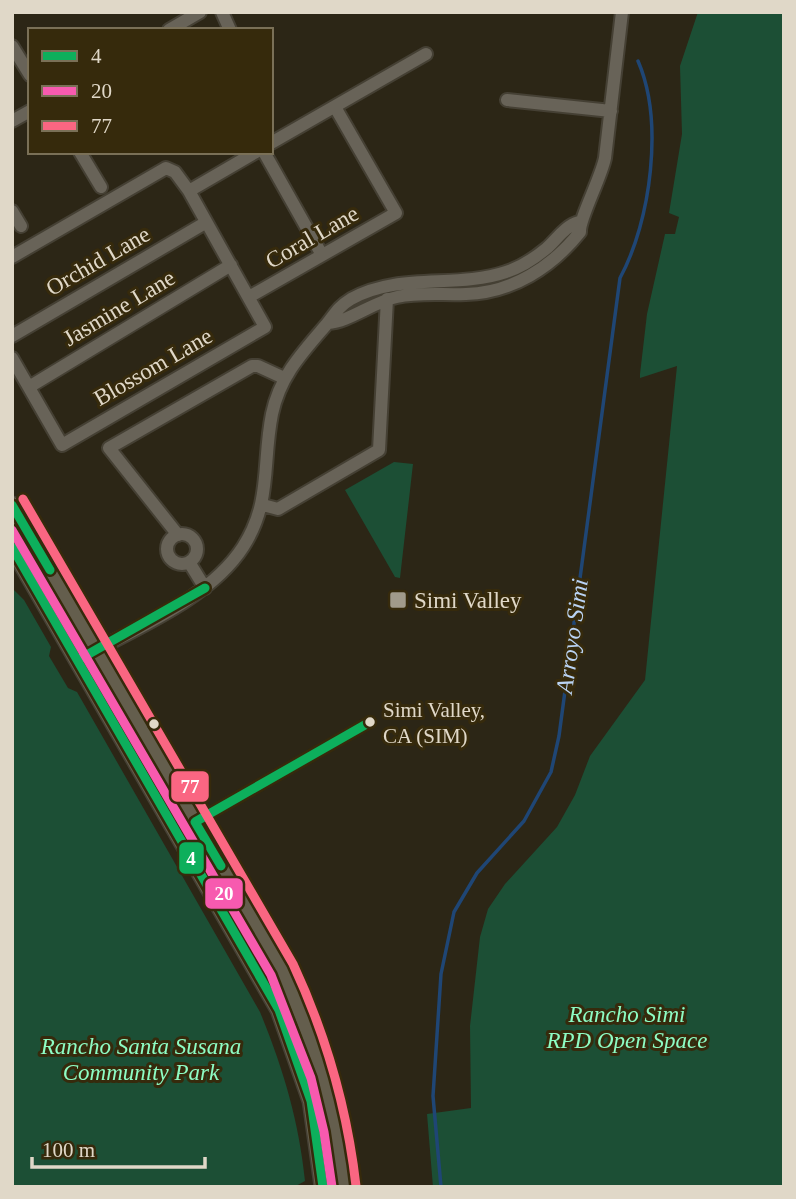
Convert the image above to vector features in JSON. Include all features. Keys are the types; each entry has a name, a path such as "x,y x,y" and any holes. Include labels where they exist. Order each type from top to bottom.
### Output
{"main road":[{"path":"12,505 282,969 304,1014 330,1095 344,1187"},
{"path":"12,547 279,1010 311,1101 323,1187"}],"street":[{"path":"172,28 200,12"},
{"path":"222,12 229,28"},
{"path":"328,323 339,323 361,309 387,299 414,294 469,294 501,288 533,274 562,253 580,233 579,222 600,182 622,12"},
{"path":"12,46 28,72"},
{"path":"273,142 426,54"},
{"path":"507,100 611,111"},
{"name":"Coral Lane","path":"249,297 396,214 335,107"},
{"path":"12,121 28,112"},
{"path":"81,154 101,187"},
{"path":"189,191 253,154"},
{"path":"265,154 322,255"},
{"path":"12,257 166,169 174,172 189,191 249,297"},
{"path":"12,211 21,226"},
{"name":"Orchid Lane","path":"12,336 205,222"},
{"path":"78,660 205,588 242,548 262,505 272,413 284,378 303,349 328,323 331,313 341,305 381,288 415,281 486,279 511,271 538,256 569,225 579,222"},
{"name":"Jasmine Lane","path":"29,387 231,265"},
{"name":"Blossom Lane","path":"29,387 62,445 265,327 249,297"},
{"path":"262,505 278,509 379,450 387,299"},
{"path":"13,362 29,387"},
{"path":"189,562 196,552 195,543 188,536 178,535 109,448 252,366 258,366 284,378"},
{"path":"178,535 168,544 167,553 176,563 189,562"},
{"path":"189,562 205,588"}],"green space":[{"name":"Rancho Simi RPD Open Space","path":"698,12 784,12 784,1187 433,1187 427,1114 471,1108 470,1026 480,937 488,909 505,884 557,827 575,795 590,756 645,680 677,366 640,378 640,374 647,314 665,234 675,234 679,217 669,213 682,134 680,66"},
{"path":"394,462 413,464 400,578 395,577 345,490"},
{"name":"Rancho Santa Susana Community Park","path":"12,588 24,600 51,647 49,656 68,688 77,692 260,1012 283,1074 299,1137 305,1181 294,1187 12,1187"}],"waterway":[{"name":"Arroyo Simi","path":"441,1187 433,1096 441,974 454,912 477,873 524,821 551,772 559,736 620,278 640,228 650,171 651,112 638,61"}],"transit line":[{"name":"77","path":"23,499 293,964 334,1072 347,1128 356,1186"},
{"name":"4","path":"12,505 50,570"},
{"name":"20","path":"12,530 271,975 311,1078 324,1132 332,1187"},
{"name":"4","path":"12,547 279,1010 311,1101 323,1187"},
{"name":"4","path":"78,660 205,588"},
{"name":"4","path":"221,866 195,822 370,722"}],"place":[{"name":"Simi Valley","path":"398,600"},
{"name":"Simi Valley, CA (SIM)","path":"370,722"}]}
